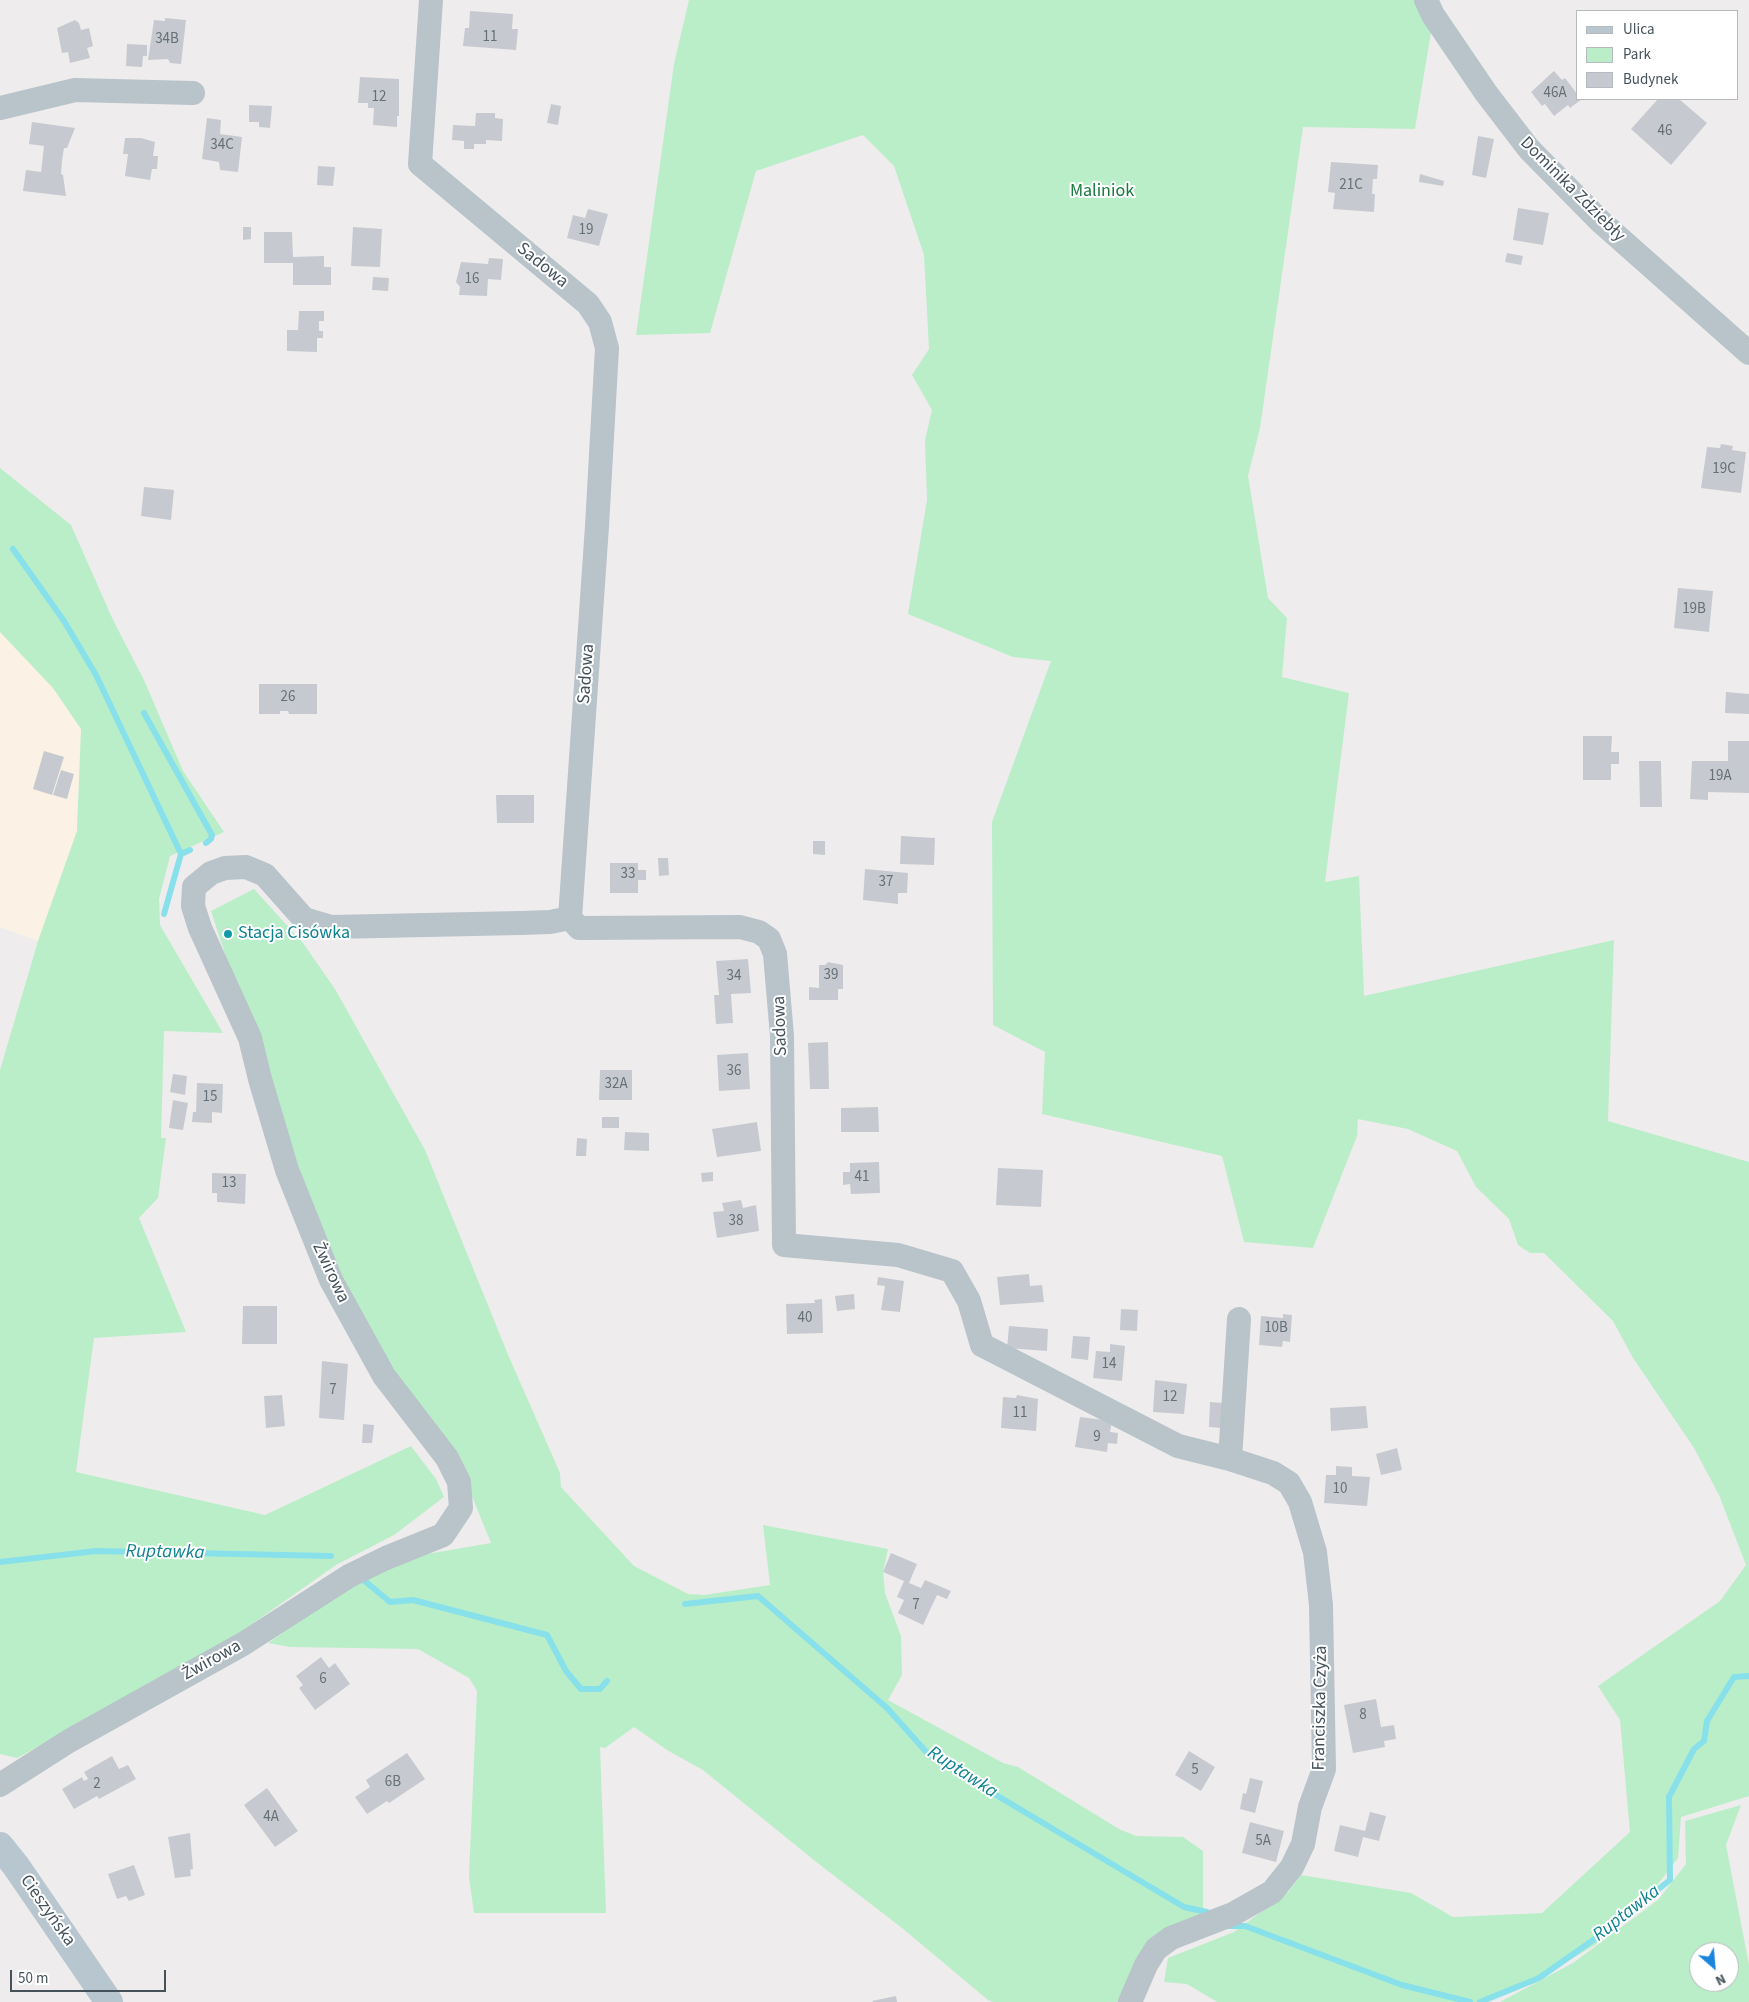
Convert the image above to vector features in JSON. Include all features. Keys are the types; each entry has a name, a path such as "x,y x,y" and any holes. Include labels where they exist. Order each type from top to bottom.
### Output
{"main road":[{"name":"Cieszyńska","path":"0,1846 22,1874 109,2002"}],"street":[{"name":"Sadowa","path":"431,0 420,164 588,304 600,322 607,348 597,526 570,918 579,928 740,927 759,932 769,939 775,954 778,975 782,1036 784,1245"},
{"name":"Dominika Zdziebły","path":"1426,0 1433,15 1486,93 1528,149 1600,221 1749,353"},
{"path":"0,108 75,90 194,94"},
{"name":"Żwirowa","path":"0,1785 77,1736 243,1644 349,1576 386,1558 443,1536 461,1508 459,1482 447,1458 384,1376 331,1280 287,1170 250,1038 200,928 193,906 194,887 211,874 225,868 246,867 265,875 304,919 331,927 550,922 570,918"},
{"name":"Franciszka Czyża","path":"784,1245 898,1255 952,1270 969,1300 982,1345 1178,1446 1230,1459 1273,1473 1289,1483 1300,1502 1315,1552 1321,1605 1324,1769 1310,1807 1303,1844 1292,1867 1272,1892 1233,1914 1171,1938 1156,1949 1146,1965 1130,2002"},
{"path":"1230,1459 1240,1319"}],"shaded area":[{"path":"0,632 53,688 81,727 77,831 38,941 0,927"}],"green space":[{"name":"Maliniok","path":"689,0 1416,0 1431,32 1415,129 1303,127 1260,428 1248,476 1268,598 1287,618 1282,677 1349,693 1325,882 1359,876 1364,996 1614,940 1608,1121 1749,1162 1749,1796 1681,1817 1678,1858 1658,1884 1595,1945 1537,1979 1486,2002 1217,2002 1187,1984 1164,1982 1168,1958 1234,1932 1288,1892 1301,1875 1411,1893 1453,1917 1542,1913 1630,1832 1620,1720 1598,1686 1720,1601 1746,1565 1719,1495 1694,1448 1633,1358 1613,1321 1544,1253 1530,1253 1518,1245 1509,1219 1476,1187 1457,1151 1408,1129 1358,1119 1357,1136 1313,1248 1244,1242 1222,1156 1042,1114 1045,1052 993,1025 992,822 1051,661 1013,657 908,614 927,500 925,440 932,410 912,375 929,349 924,255 894,166 863,135 756,171 710,333 636,335 674,64"},
{"path":"0,468 71,525 113,620 144,680 183,771 224,832 170,856 159,899 160,925 223,1033 164,1031 161,1138 166,1138 158,1198 139,1218 186,1332 94,1338 76,1472 265,1515 411,1446 436,1479 444,1497 394,1535 336,1565 198,1662 17,1758 0,1754 0,1070 38,941 77,831 81,729 53,688 0,632"},
{"path":"254,889 303,943 335,989 425,1150 509,1357 560,1473 561,1487 634,1566 688,1594 704,1595 770,1585 763,1525 888,1549 883,1572 885,1593 901,1636 902,1675 888,1700 1003,1763 1018,1767 1119,1829 1136,1836 1183,1837 1203,1851 1203,1914 1151,1941 1121,2002 993,2002 988,2000 902,1928 815,1861 703,1770 667,1750 634,1727 605,1748 600,1747 606,1913 474,1913 469,1877 477,1691 469,1678 418,1649 290,1647 268,1643 350,1586 404,1558 491,1543 471,1494 342,1290 251,1033 211,911"},
{"path":"1741,1805 1726,1845 1749,1965 1749,2002 1500,2002 1573,1963 1658,1900 1686,1864 1685,1821"}],"building":[{"path":"470,11 513,14 512,29 518,29 516,50 463,46 465,28 469,28"},
{"path":"165,18 186,20 181,64 170,63 168,59 148,60 154,20 165,21"},
{"path":"75,20 79,23 81,30 89,28 93,46 87,48 90,58 70,63 68,52 62,53 57,28"},
{"path":"127,44 147,45 147,56 143,56 142,67 126,66"},
{"path":"1554,71 1562,80 1565,78 1576,92 1576,100 1581,100 1570,108 1568,105 1554,116 1545,104 1542,106 1531,92"},
{"path":"360,77 399,79 399,116 397,116 397,127 373,125 374,108 368,108 368,103 358,103"},
{"path":"1657,100 1680,100 1707,123 1671,165 1631,129"},
{"path":"551,104 561,106 558,125 547,123"},
{"path":"249,105 272,106 270,128 259,127 259,122 249,122"},
{"path":"476,113 495,113 495,118 503,119 502,141 486,140 486,144 474,144 474,149 464,149 464,141 452,140 453,125 475,126"},
{"path":"207,118 221,120 220,134 242,137 238,172 220,170 219,162 202,159"},
{"path":"32,122 75,128 67,148 64,148 62,161 61,174 63,175 66,196 23,191 26,170 41,172 44,146 29,144"},
{"path":"1478,136 1494,139 1486,178 1472,175"},
{"path":"125,138 141,138 155,142 153,156 158,156 157,169 152,169 150,180 125,176 128,154 123,154"},
{"path":"1331,162 1378,165 1377,179 1373,179 1372,194 1375,194 1374,212 1333,209 1335,193 1328,192"},
{"path":"318,166 335,167 333,186 317,185"},
{"path":"1420,174 1444,181 1443,186 1419,182"},
{"path":"1518,208 1549,213 1543,245 1513,240"},
{"path":"588,209 608,214 599,246 567,238 573,215 585,218"},
{"path":"243,227 251,227 251,239 243,240"},
{"path":"353,227 382,229 380,267 351,266"},
{"path":"264,232 292,232 293,257 324,256 324,267 331,267 331,285 293,285 293,263 264,263"},
{"path":"1507,253 1523,256 1521,265 1505,262"},
{"path":"489,258 503,259 501,280 488,279 487,296 459,295 460,287 456,282 461,262 488,264"},
{"path":"373,277 389,278 388,291 372,290"},
{"path":"299,311 324,311 324,321 319,321 319,331 323,331 323,338 317,338 317,352 287,351 287,330 298,330"},
{"path":"1721,444 1733,446 1732,450 1746,452 1741,493 1701,488 1707,447 1720,448"},
{"path":"144,487 174,490 171,520 141,516"},
{"path":"1678,588 1713,591 1709,632 1674,628"},
{"path":"259,684 317,684 317,714 289,714 288,711 280,711 280,714 259,714"},
{"path":"1726,692 1749,694 1749,714 1725,713"},
{"path":"1583,736 1612,736 1611,752 1619,752 1619,764 1611,764 1611,780 1583,780"},
{"path":"1728,741 1749,741 1749,793 1708,792 1708,800 1690,799 1692,761 1728,761"},
{"path":"44,751 64,757 52,795 33,789"},
{"path":"1639,761 1661,761 1662,807 1640,807"},
{"path":"61,770 74,774 67,799 53,795"},
{"path":"496,795 534,795 534,823 497,823"},
{"path":"901,836 935,838 934,865 900,864"},
{"path":"813,841 825,841 825,855 813,854"},
{"path":"658,858 668,858 669,875 659,876"},
{"path":"610,863 638,863 638,870 646,870 646,880 638,880 638,893 610,893"},
{"path":"865,869 908,873 907,893 898,893 898,904 863,900"},
{"name":"Stacja Cisówka","path":"228,927 233,937 227,940 222,930"},
{"path":"748,959 751,993 731,994 733,1023 716,1024 714,995 719,995 716,961"},
{"path":"828,962 843,965 843,989 838,989 838,1000 809,1000 809,987 819,988 819,965 825,965"},
{"path":"828,1042 829,1089 810,1089 808,1043"},
{"path":"748,1053 750,1089 719,1091 717,1055"},
{"path":"600,1070 632,1070 632,1100 599,1100"},
{"path":"173,1074 187,1076 185,1095 170,1092"},
{"path":"197,1083 223,1084 222,1113 212,1112 212,1123 192,1122 193,1112 196,1112"},
{"path":"173,1100 188,1103 183,1130 169,1128"},
{"path":"878,1107 879,1132 841,1132 841,1108"},
{"path":"602,1117 619,1117 619,1128 602,1128"},
{"path":"757,1122 761,1151 717,1157 712,1129"},
{"path":"625,1132 649,1133 649,1151 624,1150"},
{"path":"577,1138 587,1139 586,1156 576,1156"},
{"path":"879,1162 880,1193 851,1194 850,1184 843,1185 843,1172 850,1172 850,1163"},
{"path":"998,1168 1043,1170 1041,1207 996,1205"},
{"path":"713,1172 713,1181 702,1182 701,1173"},
{"path":"212,1173 246,1174 245,1204 217,1202 217,1193 212,1193"},
{"path":"741,1200 743,1208 756,1205 759,1231 717,1238 713,1212 724,1211 722,1203"},
{"path":"1029,1274 1030,1286 1042,1285 1044,1302 1000,1305 997,1277"},
{"path":"878,1277 904,1281 900,1312 881,1310 885,1286 877,1285"},
{"path":"854,1294 855,1309 837,1311 835,1296"},
{"path":"822,1299 823,1333 787,1334 786,1304 815,1303 814,1300"},
{"path":"243,1306 277,1306 277,1344 242,1344"},
{"path":"1121,1309 1138,1310 1137,1331 1120,1330"},
{"path":"1283,1314 1292,1315 1290,1342 1283,1341 1282,1347 1259,1345 1261,1316 1283,1318"},
{"path":"1009,1326 1048,1329 1047,1351 1007,1348"},
{"path":"1073,1336 1090,1337 1088,1360 1071,1358"},
{"path":"1110,1344 1125,1346 1122,1381 1093,1378 1096,1351 1110,1352"},
{"path":"322,1361 348,1364 344,1420 319,1418"},
{"path":"1155,1380 1187,1384 1184,1414 1153,1412"},
{"path":"282,1395 285,1426 266,1428 264,1396"},
{"path":"1017,1395 1038,1399 1036,1431 1001,1428 1003,1397 1016,1398"},
{"path":"1210,1402 1223,1403 1221,1428 1209,1427"},
{"path":"1366,1406 1368,1428 1331,1431 1330,1408"},
{"path":"1080,1417 1112,1421 1110,1432 1118,1433 1117,1444 1108,1443 1107,1452 1075,1447"},
{"path":"363,1424 374,1425 372,1443 362,1443"},
{"path":"1397,1448 1402,1470 1381,1475 1376,1454"},
{"path":"1336,1466 1352,1467 1352,1476 1370,1477 1367,1506 1324,1503 1326,1475 1336,1475"},
{"path":"891,1553 917,1564 909,1583 921,1588 925,1580 951,1591 947,1599 937,1595 923,1625 898,1613 904,1600 897,1597 904,1581 883,1572"},
{"path":"321,1657 329,1668 335,1663 350,1684 315,1710 299,1688 303,1685 296,1676"},
{"path":"1376,1699 1381,1727 1394,1725 1396,1739 1384,1741 1385,1747 1353,1753 1344,1705"},
{"path":"1189,1751 1215,1767 1201,1791 1175,1775"},
{"path":"407,1753 425,1779 389,1803 387,1801 367,1814 355,1797 370,1787 366,1780"},
{"path":"112,1756 119,1769 128,1765 136,1779 99,1799 97,1796 74,1809 62,1789 82,1777 84,1781 88,1779 84,1772"},
{"path":"1250,1778 1263,1781 1255,1813 1240,1809 1243,1793 1246,1794"},
{"path":"267,1788 298,1831 275,1847 244,1805"},
{"path":"1370,1812 1386,1816 1379,1841 1363,1837 1358,1857 1334,1851 1340,1825 1365,1831"},
{"path":"1250,1822 1284,1831 1276,1862 1242,1853"},
{"path":"190,1833 193,1869 190,1870 191,1876 175,1878 168,1837"},
{"path":"134,1865 145,1895 129,1901 126,1896 117,1899 108,1874"},
{"path":"896,1996 897,2002 872,2001"}],"waterway":[{"path":"13,549 64,621 96,675 181,854"},
{"path":"144,713 212,835 211,839 206,843"},
{"path":"164,914 181,854 190,850"},
{"name":"Ruptawka","path":"0,1562 96,1551 331,1556"},
{"name":"Ruptawka","path":"360,1577 390,1602 413,1600 547,1635 566,1671 581,1689 600,1689 607,1681"},
{"name":"Ruptawka","path":"685,1604 758,1596 887,1708 929,1755 1184,1907 1207,1912"},
{"name":"Ruptawka","path":"1480,2002 1539,1978 1596,1938 1670,1880 1669,1797 1694,1749 1704,1741 1707,1721 1734,1677 1749,1676"},
{"name":"Ruptawka","path":"1228,1926 1245,1926 1402,1985 1470,2002"}],"place":[{"name":"Stacja Cisówka","path":"228,934"}]}
